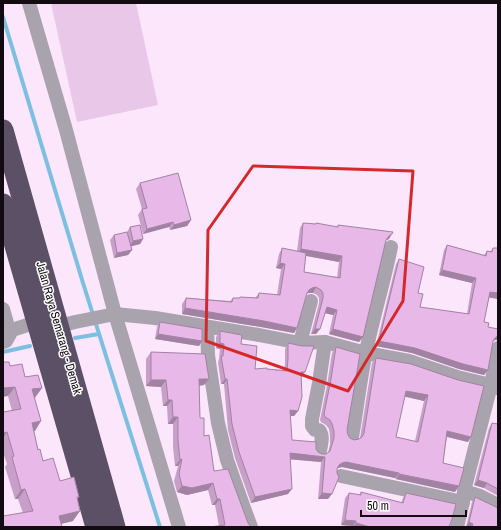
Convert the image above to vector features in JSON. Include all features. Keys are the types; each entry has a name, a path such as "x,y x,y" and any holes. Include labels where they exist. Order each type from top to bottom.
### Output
{"highway":[{"name":"Jalan Raya Semarang - Demak","path":"3,130 67,324 115,527"},
{"name":"Jalan Raya Semarang - Demak","path":"3,204 17,330 96,527"}],"street":[{"path":"29,3 66,130 111,314 179,527"},
{"path":"352,437 366,353 391,247"},
{"path":"300,343 311,301"},
{"path":"3,309 17,330"},
{"path":"67,324 111,314 156,318 300,343 324,342 366,353 408,361 494,387"},
{"path":"207,327 208,355 218,423 227,460 252,527"},
{"path":"320,451 322,433 319,430 315,430 312,426 312,419 319,383 324,342"},
{"path":"457,527 494,387 498,348"},
{"path":"341,476 464,496 480,496 498,506"}],"highlighted area":[{"path":"253,166 413,171 403,301 348,391 206,341 208,230"}],"shaded area":[{"path":"51,3 136,3 158,105 77,122"}],"building":[{"path":"178,173 191,220 174,225 173,222 147,229 142,209 147,208 140,183"},
{"path":"303,223 316,223 338,227 338,225 393,232 386,240 363,337 333,329 337,310 327,307 320,329 315,329 323,298 323,293 316,287 309,290 307,293 297,328 185,308 186,298 232,302 233,298 258,298 259,293 280,295 285,264 280,263 282,248 306,253 304,272 340,278 342,256 301,249"},
{"path":"140,225 143,239 133,241 130,227"},
{"path":"127,232 132,250 117,253 114,235"},
{"path":"447,245 486,256 487,251 492,252 493,248 498,248 498,293 490,292 484,322 489,323 488,327 498,329 498,335 493,341 488,370 463,364 415,348 379,341 399,259 424,267 418,293 423,294 420,307 469,314 476,278 442,270"},
{"path":"160,322 202,329 202,341 158,334"},
{"path":"220,331 242,335 241,344 257,346 255,369 267,368 287,371 288,343 302,346 314,346 305,372 301,372 302,397 298,411 290,410 292,440 316,442 316,449 322,454 326,454 330,451 334,438 332,424 324,414 336,347 360,354 347,430 350,438 354,440 362,437 364,433 376,358 411,364 458,380 484,386 471,437 447,431 443,463 464,468 459,486 346,462 339,465 337,469 339,477 332,494 322,493 325,457 290,453 292,489 255,497 239,452 232,424 227,379 225,379 221,356 223,356 224,344 220,343","holes":["406,391 428,395 418,442 396,437"]},
{"path":"151,352 205,354 209,379 199,379 200,418 204,418 204,436 209,435 214,471 228,469 248,523 251,527 210,527 225,525 220,499 217,499 213,483 192,488 182,486 179,474 182,459 180,460 178,417 173,417 172,400 168,400 166,380 151,380"},
{"path":"3,362 9,362 10,366 22,364 25,377 38,375 42,388 32,389 41,421 32,423 38,450 40,449 43,461 53,458 60,481 74,477 79,497 77,497 80,511 59,516 62,527 3,527 3,516 33,511 25,489 21,490 7,432 3,433 3,412 21,409 15,387 3,388"},
{"path":"492,423 498,424 498,489 478,480"},
{"path":"361,492 403,503 406,493 456,504 449,527 370,527 356,523 356,521 345,520 349,493 361,495"},
{"path":"475,497 498,508 498,527 472,527 473,524 469,522"}],"waterway":[{"path":"3,17 83,283 160,527"},
{"path":"75,338 99,334"},
{"path":"3,352 30,346"}]}
